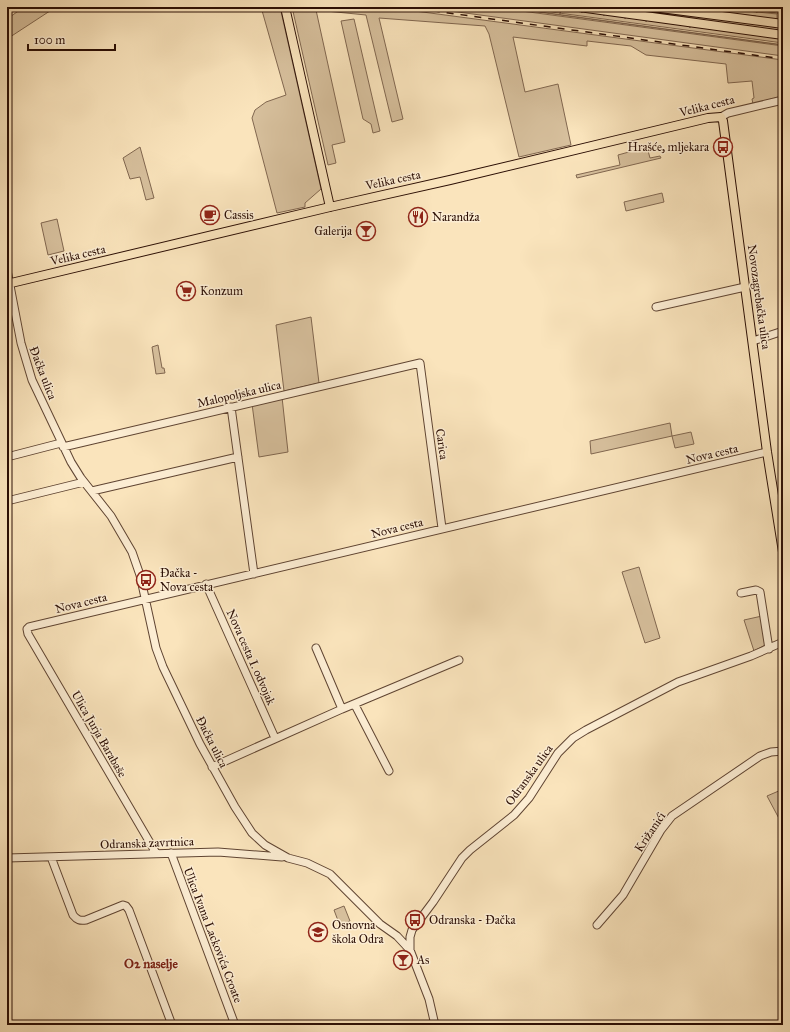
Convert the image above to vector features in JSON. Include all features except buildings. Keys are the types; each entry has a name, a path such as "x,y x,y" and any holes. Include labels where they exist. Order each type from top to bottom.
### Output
{"main road":[{"path":"285,7 330,207"},
{"path":"578,7 783,34"},
{"path":"653,7 783,24"},
{"name":"Velika cesta","path":"8,284 708,118 721,117"},
{"name":"Novozagrebačka ulica","path":"721,117 725,136 767,452 783,552"}],"street":[{"name":"Velika cesta","path":"721,117 728,112 783,100"},
{"name":"Đačka ulica","path":"7,270 8,284 26,363 32,380 62,445 76,470 111,516 128,543 138,566 156,648 163,667 212,767 242,819 261,842 274,851 288,858 307,863 330,874 380,924 398,936 410,950"},
{"path":"656,307 745,287"},
{"path":"753,341 783,331"},
{"name":"Malopoljska ulica","path":"62,445 420,363"},
{"name":"Carica","path":"420,363 442,528"},
{"path":"231,407 254,574"},
{"path":"7,457 62,445"},
{"name":"Nova cesta","path":"31,626 767,452"},
{"path":"92,491 238,457"},
{"path":"7,501 84,482"},
{"name":"Nova cesta I. odvojak","path":"206,584 275,738"},
{"path":"741,593 756,590 760,592 769,649"},
{"name":"Ulica Jurja Barabaše","path":"31,626 27,629 28,634 156,853"},
{"name":"Odranska ulica","path":"412,930 433,902 462,858 518,810 529,798 553,759 573,738 678,682 732,664 783,642"},
{"path":"316,648 342,709"},
{"path":"212,767 275,738 459,660"},
{"path":"355,705 389,771"},
{"name":"Križanići","path":"597,925 623,895 661,830 672,816 760,756 770,752 783,751"},
{"path":"257,855 262,851 261,842"},
{"name":"Odranska zavrtnica","path":"7,858 218,852 288,858"},
{"name":"Ulica Ivana Lackovića Croate","path":"171,853 235,1025"},
{"path":"51,857 75,918 80,921 86,920 123,906 126,906 129,910 172,1025"},
{"path":"398,936 412,930"},
{"path":"412,930 410,937 410,950 429,999 435,1025"}],"shaded area":[{"path":"24,7 56,7 7,39 7,19"},
{"path":"261,7 280,7 321,189 305,203 305,207 277,213 252,118 255,110 266,102 286,95"},
{"path":"292,7 385,7 783,60 783,96 753,104 752,99 754,98 752,81 728,83 726,64 646,55 631,46 587,41 587,46 513,37 525,92 558,84 571,145 519,157 489,34 485,26 379,18 403,119 392,122 366,15 316,10 345,142 332,145 336,163 328,165"},
{"path":"421,7 499,8 783,46 783,56"},
{"path":"514,7 559,8 561,10 562,8 580,11 582,13 583,11 603,14 604,16 604,14 625,17 625,19 626,17 646,20 646,22 647,20 689,26 690,28 690,26 733,33 733,31 754,36 755,34 775,37 776,39 776,37 783,38 783,43"},
{"path":"605,7 630,7 783,28 783,31"},
{"path":"723,7 757,13 777,14 777,20 693,8"},
{"path":"354,19 380,131 373,133 371,124 363,119 341,21"},
{"path":"140,147 154,198 146,200 140,177 130,179 123,158"},
{"path":"647,147 650,158 660,156 661,158 577,178 576,175 620,165 618,155"},
{"path":"662,193 664,202 626,211 624,202"},
{"path":"57,219 64,251 48,255 41,223"},
{"path":"311,317 319,383 284,391 276,325"},
{"path":"158,345 162,368 164,368 165,373 156,374 152,347"},
{"path":"282,397 288,452 259,457 252,404"},
{"path":"670,423 672,436 591,454 590,441"},
{"path":"691,432 694,444 675,448 672,436"},
{"path":"639,567 660,638 645,643 622,572"},
{"path":"762,616 765,645 754,651 744,620"},
{"path":"781,790 783,794 783,826 767,796"},
{"path":"344,906 350,921 340,926 334,910"}],"waterway":[{"path":"502,7 783,45"},
{"path":"713,11 714,7"},
{"path":"732,7 783,14"},
{"path":"560,14 561,8"}],"railway":[{"path":"405,7 783,59"}],"place":[{"name":"Hrašće, mljekara","path":"723,147"},
{"name":"Cassis","path":"210,215"},
{"name":"Narandža","path":"418,217"},
{"name":"Galerija","path":"366,231"},
{"name":"Konzum","path":"186,291"},
{"name":"Đačka - Nova cesta","path":"146,580"},
{"name":"Odranska - Đačka","path":"415,920"},
{"name":"Osnovna škola Odra","path":"318,932"},
{"name":"As","path":"403,960"}],"district":[{"name":"O2 naselje","path":"151,964"}]}
